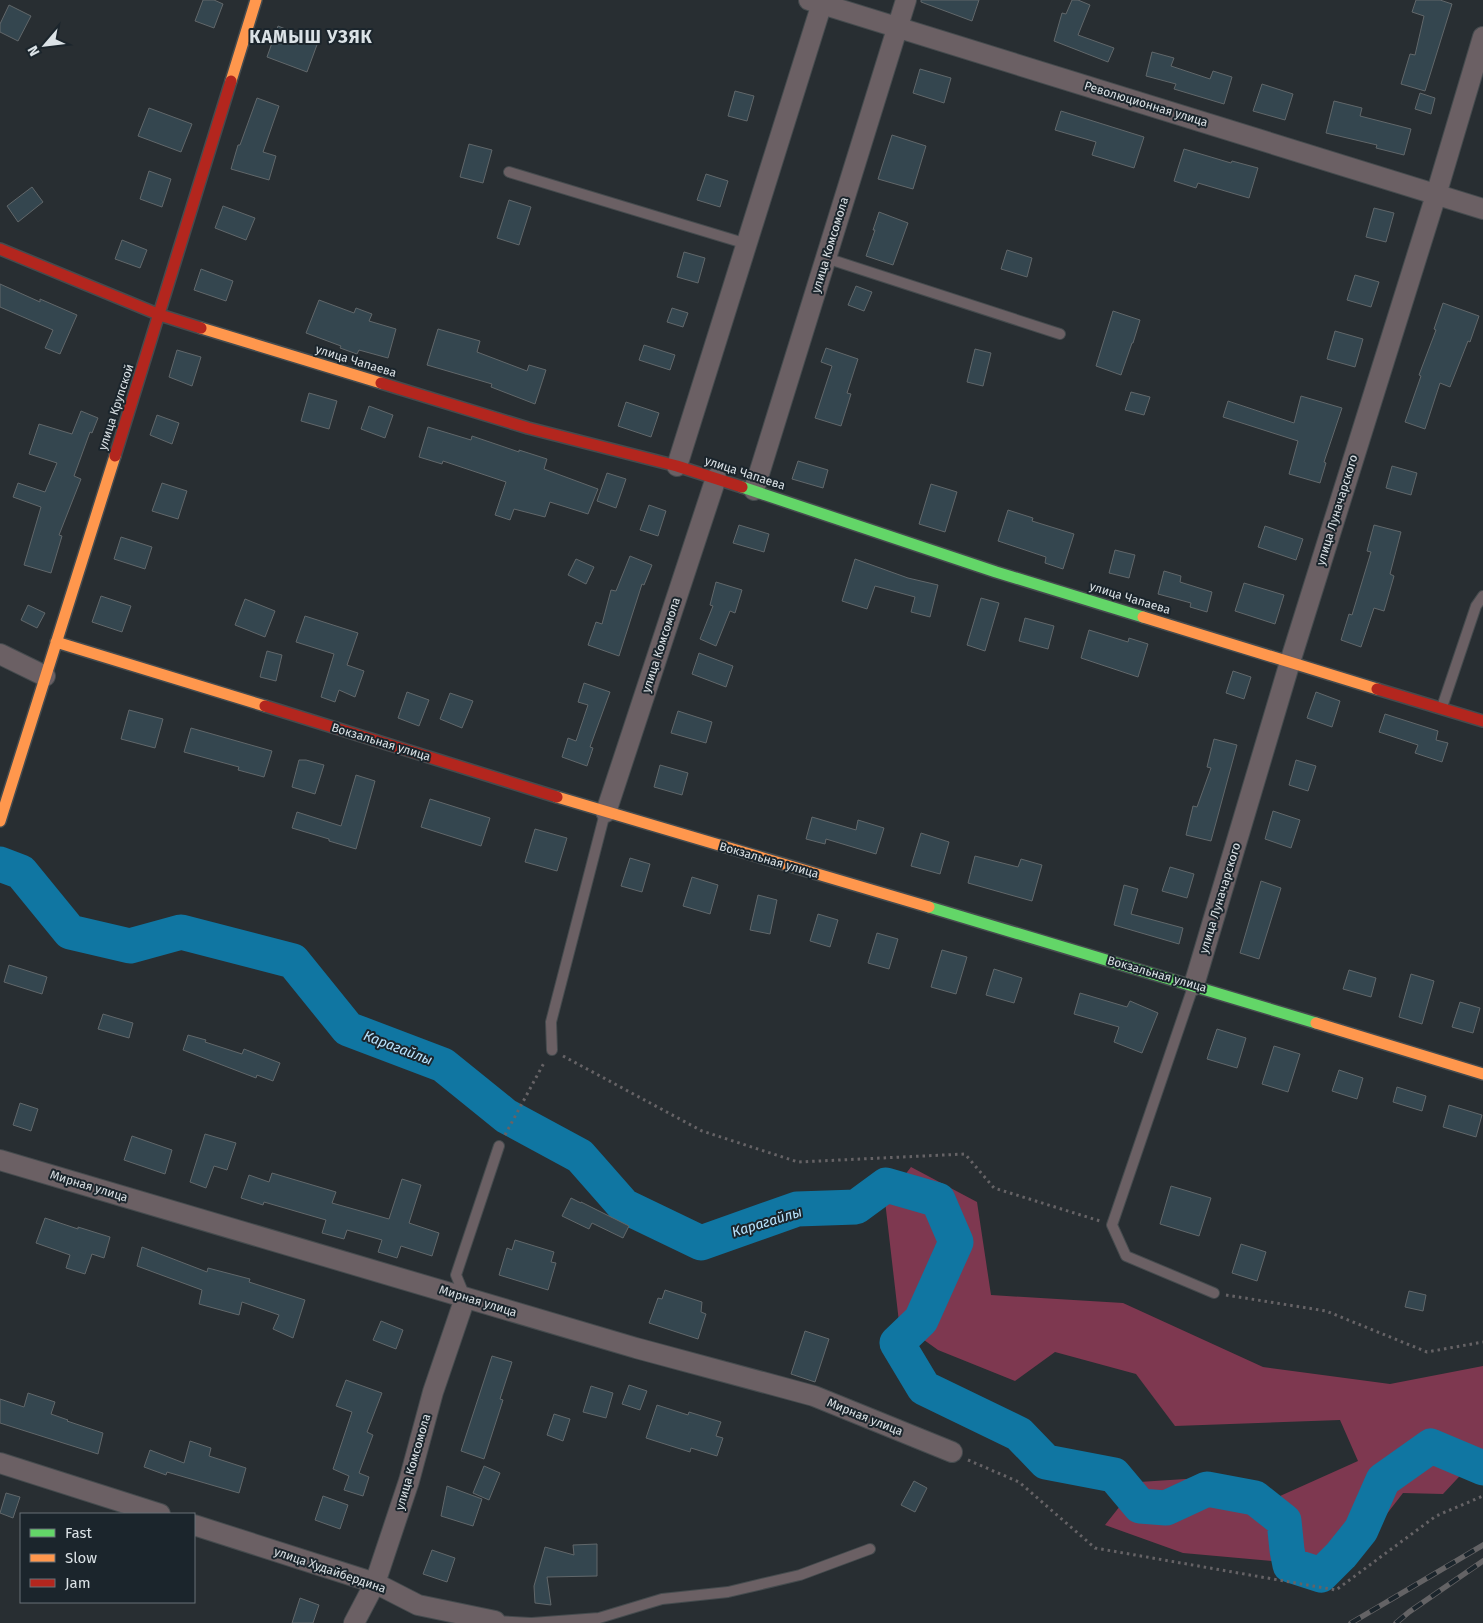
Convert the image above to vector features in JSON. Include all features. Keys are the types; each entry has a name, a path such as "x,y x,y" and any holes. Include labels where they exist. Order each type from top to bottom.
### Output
{"street":[{"name":"улица Крупской","path":"0,822 160,315 256,0"},
{"name":"улица Комсомола","path":"754,490 906,0"},
{"name":"Революционная улица","path":"818,1 1483,209"},
{"path":"677,466 747,244 818,1"},
{"name":"улица Луначарского","path":"1194,984 1290,662 1436,195 1483,37"},
{"name":"улица Чапаева","path":"0,250 160,315 528,428 677,466 754,490 996,572 1483,722"},
{"name":"улица Комсомола","path":"606,812 716,478"},
{"name":"Вокзальная улица","path":"56,642 606,812 1194,984 1483,1074"},
{"path":"0,654 45,676"},
{"name":"Мирная улица","path":"0,1160 636,1348 814,1396 952,1452"},
{"name":"улица Комсомола","path":"354,1623 375,1583 410,1481 433,1392 465,1298"},
{"path":"0,1463 157,1513"},
{"name":"улица Худайбердина","path":"195,1525 375,1583 418,1606 495,1622"}],"lane":[{"path":"509,172 747,244"},
{"path":"826,258 1060,334"},
{"path":"1442,708 1476,606 1483,596"},
{"path":"552,1050 551,1022 606,812"},
{"path":"1194,984 1112,1225 1126,1256 1214,1293"},
{"path":"465,1298 456,1275 499,1146"},
{"path":"495,1622 531,1623 598,1618 662,1599 728,1592 800,1575 870,1549"}],"path":[{"path":"499,1146 552,1050 702,1132 798,1162 965,1154 994,1188 1112,1225"},
{"path":"1214,1293 1326,1311 1427,1352 1483,1342"},
{"path":"952,1452 1018,1482 1095,1548 1336,1590 1436,1516 1483,1496"}],"shaded area":[{"path":"911,1167 977,1202 991,1295 1123,1303 1263,1367 1390,1384 1483,1366 1483,1451 1443,1494 1403,1493 1341,1573 1272,1561 1183,1553 1105,1525 1139,1482 1201,1478 1280,1496 1358,1461 1340,1420 1175,1426 1136,1374 1055,1352 1015,1381 938,1350 899,1322 885,1201"}],"building":[{"path":"203,0 214,0 223,4 214,28 195,21"},
{"path":"921,0 979,0 972,21 921,2"},
{"path":"1072,0 1078,0 1090,5 1078,35 1114,48 1108,62 1054,41 1062,13 1066,14"},
{"path":"1416,0 1440,0 1452,4 1425,91 1401,84 1410,54 1415,55 1424,16 1412,12"},
{"path":"9,5 31,16 18,41 0,32 0,24"},
{"path":"278,26 318,42 307,72 267,57"},
{"path":"1152,52 1174,58 1171,66 1210,79 1213,71 1232,77 1224,104 1174,89 1176,84 1146,76"},
{"path":"920,69 951,78 944,103 913,93"},
{"path":"1262,84 1293,94 1285,120 1253,111"},
{"path":"735,91 754,96 747,121 728,116"},
{"path":"1420,93 1435,98 1431,114 1415,109"},
{"path":"257,98 279,106 263,152 276,156 269,180 231,169 238,145 240,145"},
{"path":"1334,101 1362,108 1360,116 1411,129 1404,155 1376,148 1377,145 1326,133"},
{"path":"149,108 192,124 181,152 138,136"},
{"path":"1061,111 1144,137 1134,168 1092,155 1096,142 1055,130"},
{"path":"892,135 926,146 913,189 878,179"},
{"path":"469,144 492,150 483,183 460,177"},
{"path":"1184,149 1231,163 1232,161 1258,168 1249,198 1198,183 1196,188 1174,181"},
{"path":"149,171 171,179 162,207 140,199"},
{"path":"706,174 728,181 720,207 697,200"},
{"path":"32,187 43,202 18,222 7,206"},
{"path":"509,200 531,207 519,245 497,238"},
{"path":"223,206 255,218 246,240 215,228"},
{"path":"1374,208 1394,213 1386,242 1366,237"},
{"path":"879,212 908,223 893,265 866,256"},
{"path":"122,240 147,250 140,268 115,259"},
{"path":"1007,250 1032,258 1027,277 1001,269"},
{"path":"684,252 705,258 698,283 677,277"},
{"path":"201,269 233,281 226,301 194,290"},
{"path":"1355,275 1379,282 1371,307 1347,300"},
{"path":"0,284 40,302 40,299 77,315 60,354 45,348 53,330 0,307"},
{"path":"856,286 872,292 864,311 848,305"},
{"path":"319,300 354,313 356,308 372,314 369,321 396,329 388,358 359,350 357,354 306,333"},
{"path":"1443,303 1479,316 1450,387 1440,383 1425,429 1405,422 1421,376 1419,375 1436,330 1434,329"},
{"path":"672,308 688,313 683,327 667,322"},
{"path":"1113,311 1140,320 1121,375 1096,366"},
{"path":"438,329 480,341 477,352 527,371 529,365 546,370 535,404 491,387 492,384 427,365"},
{"path":"1335,331 1363,339 1355,367 1327,359"},
{"path":"644,345 675,355 670,370 639,360"},
{"path":"826,348 858,359 847,393 851,394 841,426 815,418 832,366 821,362"},
{"path":"975,349 991,353 983,386 967,382"},
{"path":"177,350 201,357 192,386 169,377"},
{"path":"1131,392 1150,397 1144,415 1125,410"},
{"path":"309,393 337,401 329,429 301,421"},
{"path":"1301,396 1342,408 1324,462 1326,463 1320,483 1289,474 1298,441 1223,417 1228,401 1294,423"},
{"path":"626,402 659,413 651,437 618,426"},
{"path":"369,406 393,415 385,438 361,429"},
{"path":"81,411 98,418 92,433 90,432 74,476 81,479 59,535 62,536 51,573 24,565 41,507 13,497 18,483 45,492 57,463 29,454 39,424 72,434"},
{"path":"157,415 179,423 172,444 150,435"},
{"path":"428,427 471,440 472,436 519,452 519,450 547,459 544,469 598,489 588,514 550,502 545,517 514,509 510,520 495,515 506,482 443,461 442,464 419,457"},
{"path":"798,461 828,470 823,488 792,479"},
{"path":"1392,466 1417,473 1411,495 1386,488"},
{"path":"607,473 626,479 616,508 597,501"},
{"path":"162,483 187,491 178,519 152,511"},
{"path":"931,484 957,492 945,532 919,524"},
{"path":"649,505 666,511 658,536 640,530"},
{"path":"1008,510 1033,518 1032,521 1074,534 1063,569 1045,563 1046,557 998,541"},
{"path":"739,525 769,534 764,552 733,543"},
{"path":"1374,525 1401,532 1390,574 1394,576 1384,611 1374,608 1361,647 1341,640 1349,614 1352,615 1371,552 1367,551"},
{"path":"1265,526 1303,539 1296,560 1258,547"},
{"path":"121,537 152,547 145,569 114,559"},
{"path":"1115,550 1135,555 1129,578 1109,573"},
{"path":"630,556 652,565 644,585 642,584 619,656 588,645 596,622 602,624 611,590 616,591"},
{"path":"576,559 594,567 586,584 568,575"},
{"path":"855,559 908,578 938,585 930,617 911,612 915,597 875,586 867,609 842,601"},
{"path":"1164,571 1181,576 1180,582 1212,592 1207,612 1190,607 1191,603 1158,594"},
{"path":"716,582 742,590 735,613 730,611 716,646 700,639 713,606 710,605"},
{"path":"1244,583 1284,595 1275,624 1235,611"},
{"path":"101,596 131,606 122,632 92,622"},
{"path":"981,598 999,603 985,651 967,645"},
{"path":"245,599 275,611 265,637 235,625"},
{"path":"28,605 45,613 37,628 21,620"},
{"path":"305,616 358,633 347,665 364,671 355,697 339,690 335,702 321,697 334,654 296,642"},
{"path":"1025,618 1054,626 1048,649 1019,641"},
{"path":"1089,630 1128,642 1129,638 1148,644 1138,677 1081,658"},
{"path":"267,651 282,655 276,681 260,677"},
{"path":"699,653 733,666 726,687 692,674"},
{"path":"1233,671 1251,677 1244,699 1226,693"},
{"path":"584,683 610,692 590,747 593,748 587,766 562,757 568,738 576,741 588,705 578,702"},
{"path":"407,692 429,700 419,726 398,718"},
{"path":"1316,692 1340,701 1332,727 1307,718"},
{"path":"450,693 473,701 462,728 440,719"},
{"path":"129,710 163,719 155,748 121,739"},
{"path":"678,711 712,722 706,743 671,733"},
{"path":"1385,714 1438,731 1436,740 1448,743 1442,762 1415,753 1418,745 1379,732"},
{"path":"191,728 272,751 264,777 238,770 239,767 184,752"},
{"path":"1214,739 1237,745 1211,841 1186,835 1193,806 1197,807 1211,768 1207,767"},
{"path":"299,760 324,765 315,794 292,787"},
{"path":"1296,760 1316,766 1308,791 1289,785"},
{"path":"660,765 688,773 682,795 654,787"},
{"path":"356,775 375,781 356,849 292,828 297,812 341,826"},
{"path":"430,799 490,818 481,846 421,827"},
{"path":"1273,811 1300,820 1291,848 1265,839"},
{"path":"812,817 856,830 858,820 884,828 876,854 826,839 825,844 806,839"},
{"path":"535,829 567,838 557,871 525,862"},
{"path":"921,833 949,842 940,874 911,866"},
{"path":"975,856 1018,867 1021,859 1042,865 1032,901 968,883"},
{"path":"630,858 650,864 642,892 621,886"},
{"path":"1170,867 1194,874 1187,898 1162,891"},
{"path":"692,877 718,885 710,914 683,906"},
{"path":"1261,881 1281,888 1259,959 1240,953"},
{"path":"1124,885 1138,889 1131,914 1183,928 1179,944 1114,925"},
{"path":"758,895 777,900 770,934 750,930"},
{"path":"818,914 838,920 830,947 810,941"},
{"path":"877,933 898,939 889,969 868,963"},
{"path":"942,950 967,957 956,994 931,987"},
{"path":"9,965 47,977 42,994 4,982"},
{"path":"994,969 1022,978 1014,1003 986,995"},
{"path":"1349,970 1376,978 1371,997 1343,989"},
{"path":"1411,974 1434,981 1422,1024 1399,1017"},
{"path":"1080,993 1127,1007 1130,1001 1158,1013 1142,1053 1114,1042 1119,1027 1074,1014"},
{"path":"1460,1002 1480,1008 1473,1033 1452,1027"},
{"path":"103,1014 133,1023 129,1038 98,1029"},
{"path":"1217,1029 1246,1038 1237,1068 1207,1059"},
{"path":"188,1035 242,1054 244,1049 280,1063 273,1081 257,1075 256,1078 183,1050"},
{"path":"1274,1046 1300,1054 1288,1092 1262,1084"},
{"path":"1339,1070 1363,1078 1357,1099 1332,1091"},
{"path":"1397,1087 1426,1096 1422,1111 1393,1102"},
{"path":"20,1103 38,1109 31,1131 13,1125"},
{"path":"1449,1105 1482,1115 1476,1137 1443,1127"},
{"path":"205,1134 236,1143 227,1170 214,1166 206,1188 190,1182"},
{"path":"132,1136 172,1150 165,1174 124,1160"},
{"path":"272,1173 336,1192 332,1203 389,1219 402,1179 421,1185 409,1223 439,1233 432,1256 401,1246 397,1258 378,1252 382,1240 347,1230 344,1239 322,1233 326,1220 264,1202 263,1205 241,1198 249,1175 269,1182"},
{"path":"1171,1186 1211,1198 1199,1236 1160,1224"},
{"path":"571,1198 629,1226 623,1238 592,1223 589,1229 562,1216"},
{"path":"45,1218 110,1237 104,1258 92,1254 85,1274 66,1268 70,1255 36,1243"},
{"path":"515,1240 554,1252 551,1262 556,1263 548,1290 499,1275 507,1248 512,1250"},
{"path":"1241,1244 1266,1252 1257,1281 1232,1273"},
{"path":"142,1247 207,1272 208,1268 250,1279 249,1282 305,1300 293,1338 273,1329 279,1315 242,1302 239,1315 199,1304 202,1290 137,1266"},
{"path":"665,1290 702,1302 701,1312 706,1314 698,1339 649,1323 658,1298 662,1299"},
{"path":"1409,1291 1426,1295 1423,1311 1405,1307"},
{"path":"381,1321 403,1330 396,1349 373,1340"},
{"path":"805,1331 829,1339 815,1382 791,1374"},
{"path":"492,1356 512,1362 500,1399 503,1400 484,1459 461,1451"},
{"path":"346,1380 382,1393 367,1432 373,1435 359,1473 369,1477 363,1496 344,1490 349,1476 333,1469 352,1412 336,1406"},
{"path":"629,1385 647,1391 640,1410 622,1404"},
{"path":"591,1386 613,1393 606,1418 583,1412"},
{"path":"28,1393 55,1402 51,1414 103,1433 98,1454 0,1423 0,1399 24,1407"},
{"path":"657,1405 688,1415 689,1412 721,1422 716,1436 723,1438 717,1456 691,1448 690,1452 646,1438"},
{"path":"554,1414 570,1419 563,1441 547,1435"},
{"path":"190,1441 211,1448 209,1456 246,1468 239,1493 167,1472 166,1475 144,1467 150,1450 184,1463"},
{"path":"484,1466 500,1473 489,1500 473,1493"},
{"path":"914,1481 927,1488 915,1512 901,1505"},
{"path":"447,1486 482,1499 473,1526 441,1516"},
{"path":"6,1493 20,1497 13,1518 0,1513"},
{"path":"323,1496 348,1505 340,1529 315,1520"},
{"path":"597,1544 597,1576 547,1577 551,1605 535,1603 534,1586 545,1547 574,1555 573,1545"},
{"path":"432,1550 455,1558 447,1582 423,1574"},
{"path":"300,1598 319,1605 313,1623 292,1623"}],"waterway":[{"name":"Карагайлы","path":"0,864 21,872 70,932 130,946 181,932 293,961 348,1029 443,1065 506,1116 580,1156 624,1206 701,1243 797,1209 856,1207 886,1185 938,1200 956,1242 921,1320 897,1343 924,1388 1019,1434 1046,1462 1114,1475 1140,1506 1166,1508 1207,1489 1255,1498 1284,1521 1290,1565 1321,1575 1341,1555 1361,1530 1383,1480 1431,1446 1483,1468"}],"railway":[{"path":"1351,1623 1483,1545"},
{"path":"1396,1623 1483,1561"}],"traffic: fast":[{"path":"742,487 996,572 1143,617"},
{"path":"929,907 1316,1023"}],"traffic: slow":[{"path":"231,81 256,0"},
{"path":"201,328 381,383"},
{"path":"0,821 115,456"},
{"path":"1143,617 1377,689"},
{"path":"56,642 265,706"},
{"path":"557,797 929,907"},
{"path":"1316,1023 1483,1074"}],"traffic: jam":[{"path":"115,456 231,81"},
{"path":"0,249 160,315 201,328"},
{"path":"381,383 528,428 677,466 742,487"},
{"path":"1377,689 1483,721"},
{"path":"265,706 557,797"}],"district":[{"name":"КАМЫШ УЗЯК","path":"311,37"}]}
